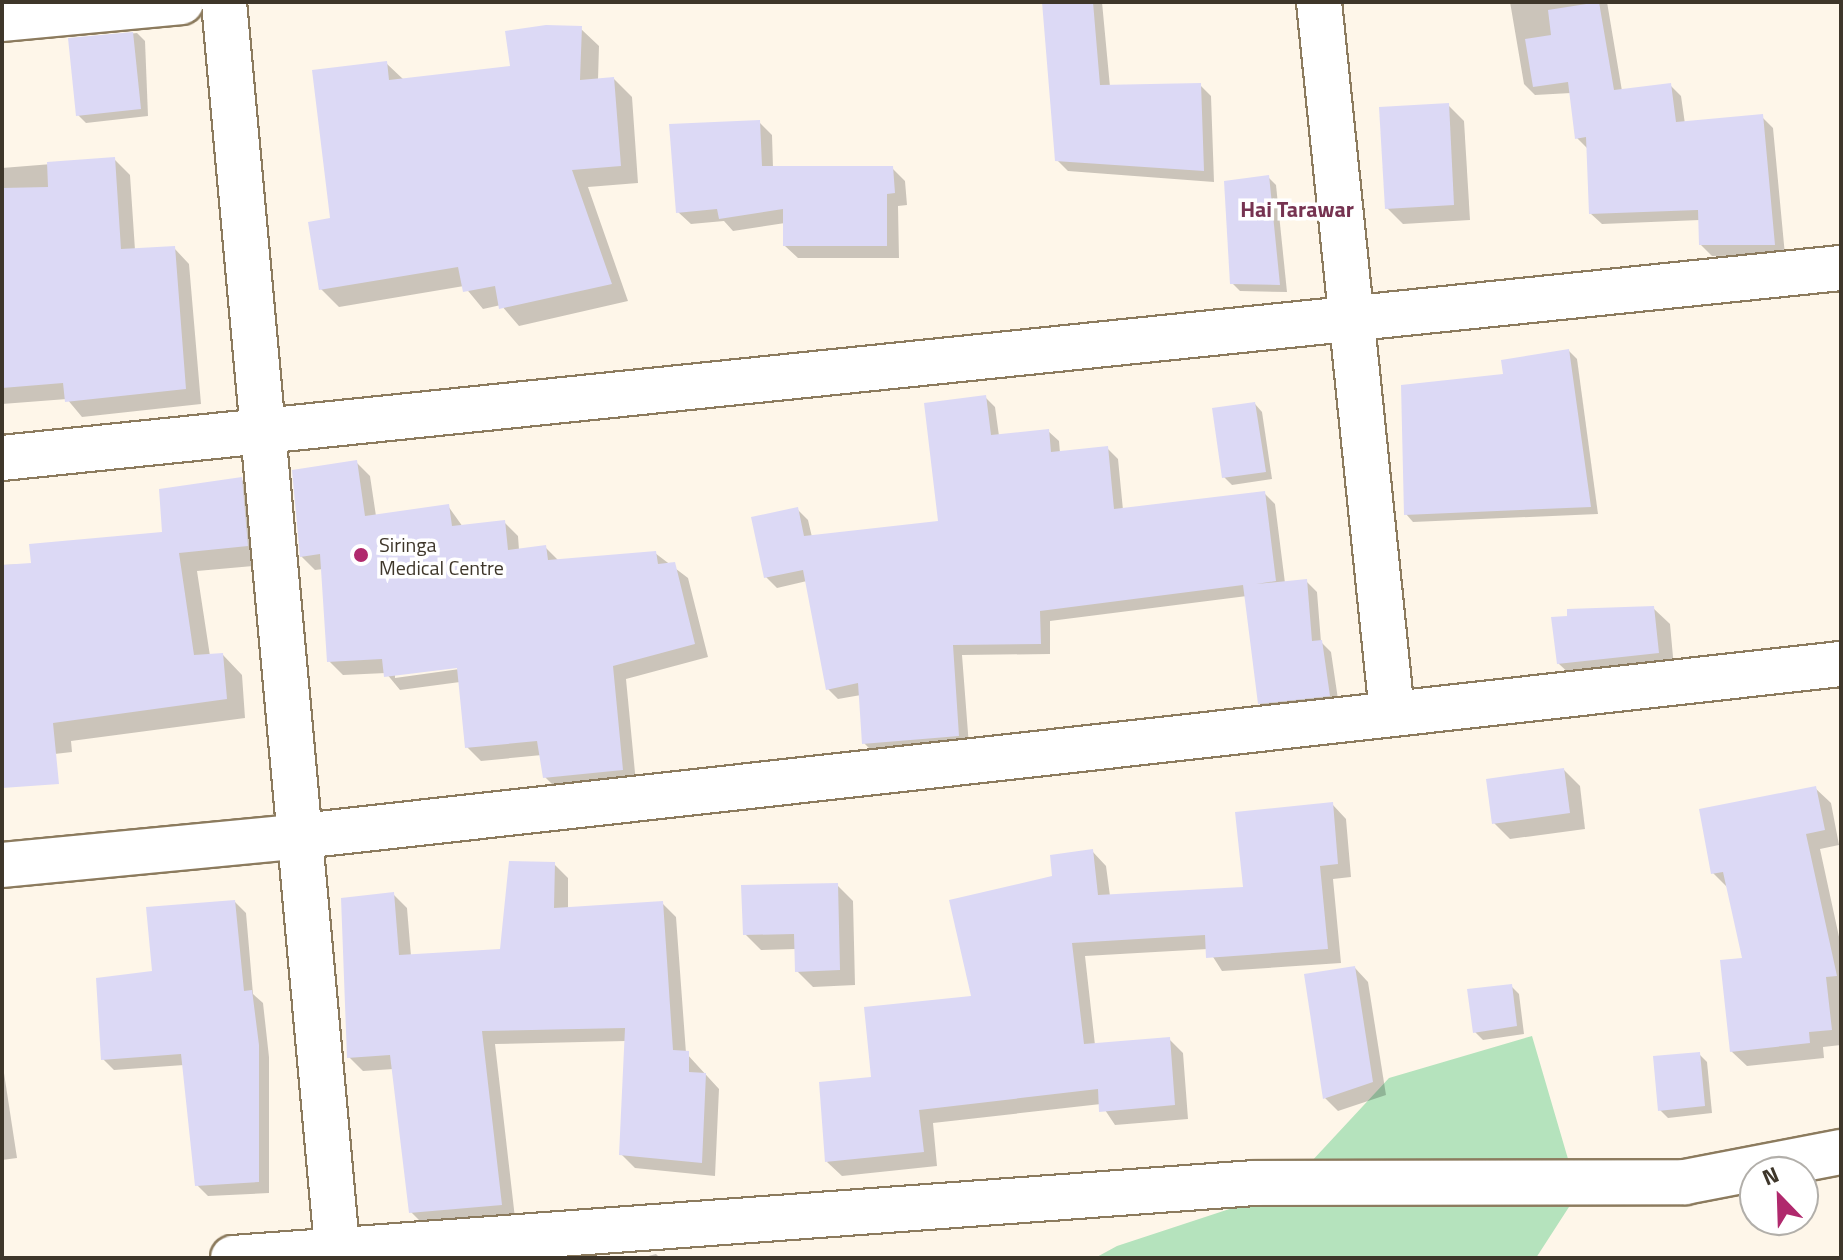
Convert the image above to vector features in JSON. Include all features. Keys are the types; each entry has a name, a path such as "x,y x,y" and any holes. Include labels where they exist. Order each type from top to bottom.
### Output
{"street":[{"path":"2,19 181,2"},
{"path":"224,2 338,1252"},
{"path":"1319,2 1392,713"},
{"path":"2,458 1841,268"},
{"path":"2,865 302,836 1841,664"},
{"path":"233,1258 1255,1183 1685,1182 1841,1152"}],"green space":[{"path":"1532,1036 1578,1193 1536,1258 1095,1258 1117,1246 1284,1191 1389,1078"}],"building":[{"path":"1042,2 1093,2 1100,85 1201,83 1204,171 1055,161"},
{"path":"1599,2 1614,90 1671,83 1676,122 1763,114 1775,245 1699,245 1698,210 1589,214 1586,137 1575,139 1568,82 1533,87 1525,39 1551,35 1548,10"},
{"path":"546,25 582,26 580,80 614,77 621,166 572,170 612,284 499,309 495,286 463,292 458,267 319,290 308,222 330,218 312,70 387,61 389,80 510,66 505,31"},
{"path":"133,32 141,109 76,116 68,38"},
{"path":"1449,103 1454,205 1385,209 1379,107"},
{"path":"760,120 762,166 893,166 895,193 887,194 887,246 783,246 783,209 719,219 717,209 676,213 669,124"},
{"path":"115,157 121,249 175,246 186,389 65,402 63,383 2,388 2,188 48,187 47,162"},
{"path":"1269,175 1280,285 1230,284 1224,181"},
{"path":"1569,349 1591,507 1404,515 1401,385 1503,374 1501,360"},
{"path":"986,395 991,435 1049,429 1051,452 1108,446 1114,509 1265,491 1276,581 1256,584 1307,579 1312,641 1322,640 1330,696 1258,704 1243,585 1040,611 1041,644 953,645 959,736 862,744 858,683 826,690 803,570 764,578 751,517 798,507 804,536 938,521 924,403"},
{"path":"1255,402 1266,472 1222,478 1212,408"},
{"path":"357,460 365,516 449,504 452,526 505,520 508,550 546,545 548,560 656,551 658,564 675,562 695,644 613,666 623,770 543,778 537,741 465,748 457,668 384,677 382,659 327,662 320,554 300,557 292,470"},
{"path":"242,477 248,546 179,553 194,655 223,653 227,699 53,723 59,784 2,788 2,565 31,563 29,544 162,532 159,489"},
{"path":"1654,606 1659,653 1557,664 1551,617 1567,616 1567,609"},
{"path":"1564,768 1570,813 1492,824 1486,779"},
{"path":"1816,786 1825,830 1806,834 1837,976 1826,977 1832,1030 1809,1032 1810,1043 1730,1052 1720,960 1742,958 1723,872 1711,874 1699,809"},
{"path":"1333,802 1338,864 1320,866 1328,949 1206,958 1205,935 1072,943 1084,1044 1170,1037 1175,1105 1099,1112 1098,1089 919,1110 924,1152 825,1162 819,1082 871,1077 864,1007 971,996 949,900 1052,876 1050,855 1093,849 1098,895 1243,887 1235,812"},
{"path":"509,861 555,862 554,908 663,901 673,1050 689,1051 689,1072 706,1073 702,1163 619,1155 625,1028 482,1031 502,1205 409,1213 390,1055 347,1058 341,898 394,892 399,955 500,949"},
{"path":"838,883 840,970 795,972 794,934 743,935 741,885"},
{"path":"235,900 244,991 252,990 259,1045 259,1182 195,1186 181,1054 101,1060 96,978 152,971 146,907"},
{"path":"1355,966 1373,1082 1323,1099 1304,974"},
{"path":"1512,984 1517,1026 1473,1033 1467,989"},
{"path":"1700,1052 1705,1106 1658,1111 1653,1056"}],"place":[{"name":"Siringa Medical Centre","path":"361,555"}],"district":[{"name":"Hai Tarawar","path":"1297,210"}]}
